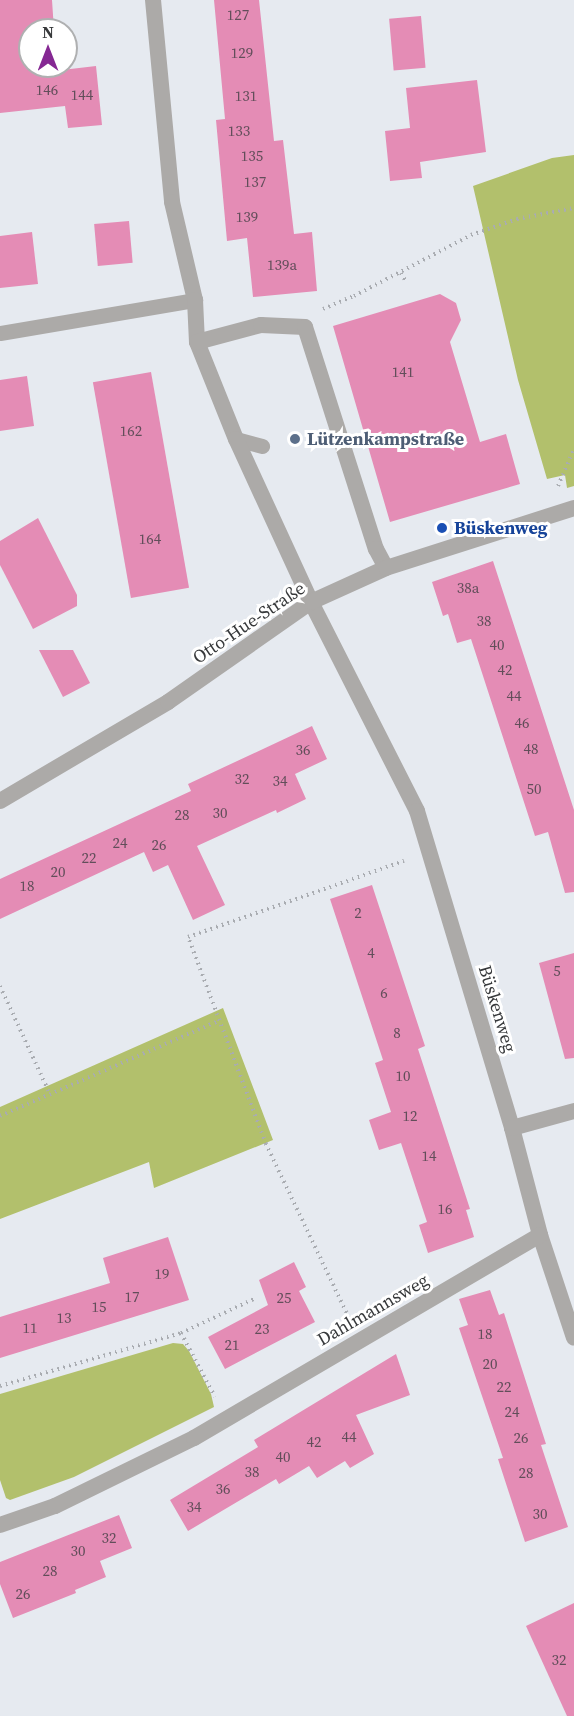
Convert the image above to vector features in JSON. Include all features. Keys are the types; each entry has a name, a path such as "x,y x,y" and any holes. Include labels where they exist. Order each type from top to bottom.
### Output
{"street":[{"path":"153,0 172,202 195,300 197,342 237,439 311,602"},
{"path":"197,342 261,325 305,327 335,436 376,549 386,568"},
{"name":"Otto-Hue-Straße","path":"0,801 168,702 311,602 386,568 552,513 574,508"},
{"name":"Büskenweg","path":"311,602 417,811 512,1128 540,1235 574,1338"},
{"path":"512,1128 574,1111"},
{"name":"Dahlmannsweg","path":"1,1524 54,1506 194,1438 540,1235"}],"lane":[{"path":"0,333 195,300"},
{"path":"237,439 262,446"}],"path":[{"path":"305,327 325,307 354,296 401,273 471,235 517,219 574,208"},
{"path":"401,273 405,280"},
{"path":"552,513 560,480 574,449"},
{"path":"360,1340 266,1144 188,937 429,853"},
{"path":"0,986 50,1094"},
{"path":"0,1116 219,1021"},
{"path":"0,1386 181,1333 254,1299"},
{"path":"181,1333 227,1418"}],"green space":[{"path":"574,155 574,486 567,488 565,475 547,479 518,380 473,186 552,158"},
{"path":"223,1008 273,1140 154,1188 149,1162 0,1219 0,1107"},
{"path":"173,1343 183,1344 189,1351 211,1394 214,1407 74,1477 10,1500 6,1498 0,1480 0,1394"}],"building":[{"path":"0,0 52,0 53,18 18,18 18,78 78,78 78,68 96,66 102,125 68,128 65,106 0,113"},
{"path":"214,0 259,0 274,141 283,140 294,234 312,232 317,291 253,297 247,238 227,241 216,120 225,119"},
{"path":"421,16 426,68 394,71 389,19"},
{"path":"477,80 486,152 420,162 422,178 390,181 385,131 410,128 406,88"},
{"path":"129,221 133,263 98,266 94,224"},
{"path":"32,232 38,284 0,288 0,236"},
{"path":"440,294 456,303 461,320 450,342 480,442 506,434 520,484 390,522 333,326"},
{"path":"151,372 189,588 131,598 93,382"},
{"path":"27,376 34,426 0,431 0,380"},
{"path":"38,518 77,595 77,606 33,629 0,565 0,541"},
{"path":"493,561 574,810 574,892 565,893 548,832 535,836 471,639 457,643 448,614 443,616 432,582"},
{"path":"39,650 73,650 90,683 63,697"},
{"path":"312,726 327,759 295,774 306,799 197,846 225,905 193,920 168,865 153,872 144,852 0,919 0,879 191,791 188,784"},
{"path":"372,885 425,1046 418,1049 470,1209 466,1210 474,1237 428,1253 419,1225 427,1222 401,1143 379,1150 369,1120 391,1112 375,1063 383,1060 330,899"},
{"path":"574,953 574,1058 565,1059 539,963"},
{"path":"168,1237 189,1300 0,1358 0,1317 110,1283 103,1258"},
{"path":"294,1262 306,1287 299,1291 315,1322 225,1369 208,1337 268,1305 259,1280"},
{"path":"490,1290 499,1315 504,1313 546,1444 541,1445 568,1527 525,1542 498,1459 503,1458 459,1328 468,1325 459,1299"},
{"path":"396,1354 410,1395 356,1415 374,1454 350,1468 345,1461 317,1478 309,1466 279,1484 276,1479 188,1531 170,1500 258,1447 254,1440"},
{"path":"119,1515 132,1548 100,1561 106,1577 75,1590 76,1593 13,1618 0,1584 0,1562"},
{"path":"574,1603 574,1716 567,1716 526,1626"}],"place":[{"name":"Lützenkampstraße","path":"295,439"},
{"name":"Büskenweg","path":"442,528"}]}
